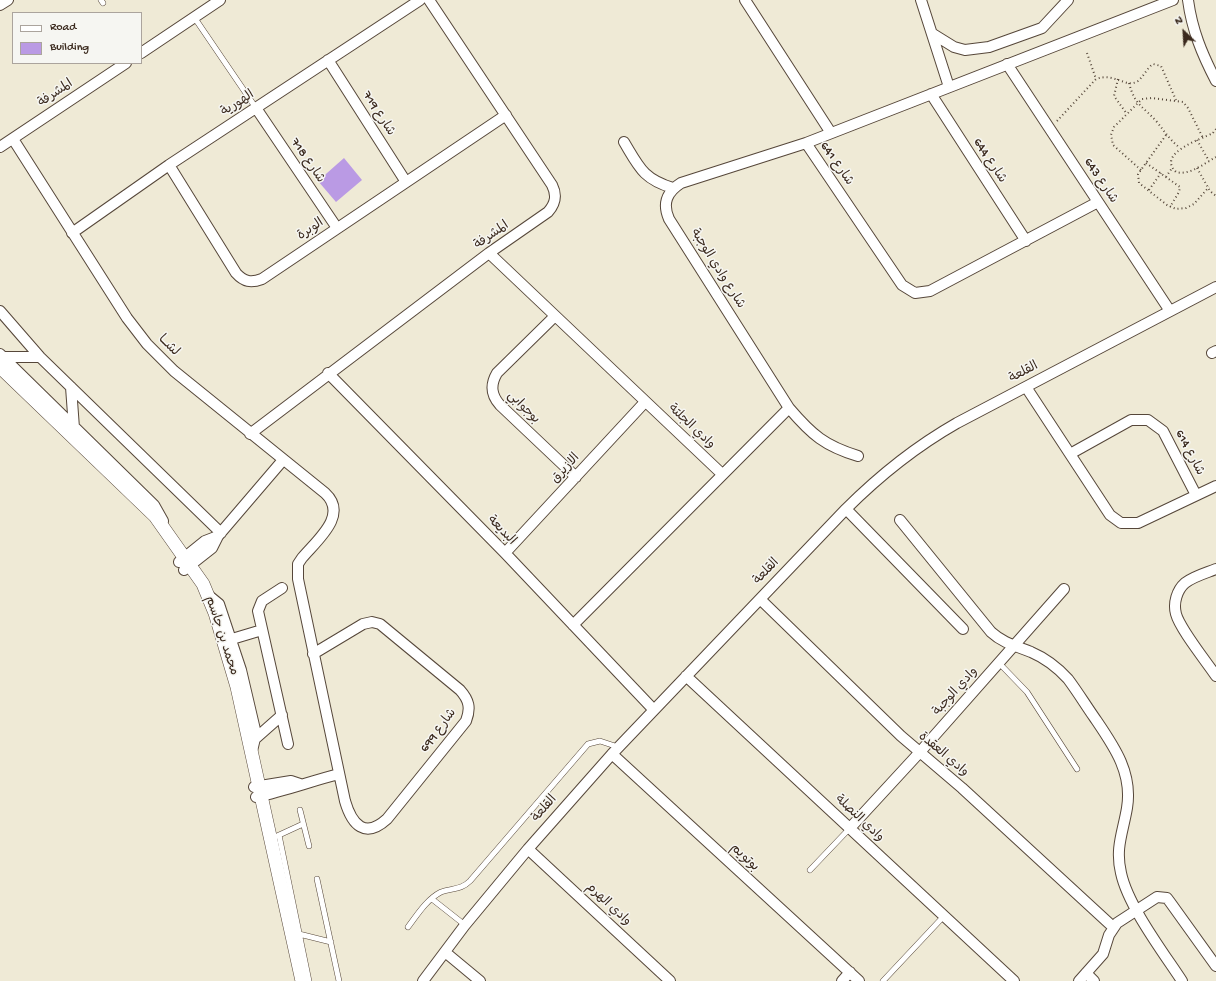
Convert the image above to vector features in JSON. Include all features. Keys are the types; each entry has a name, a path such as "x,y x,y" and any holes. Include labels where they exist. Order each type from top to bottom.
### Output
{"street":[{"path":"0,5 8,0"},
{"path":"142,52 220,0"},
{"name":"الهورية","path":"72,233 168,165 420,0"},
{"name":"المشرفة","path":"250,434 328,373 489,253 548,212 556,199 552,185 429,0"},
{"path":"746,0 831,133"},
{"path":"921,0 950,87"},
{"path":"933,34 943,42 960,48 977,50 989,47 1042,28 1068,0"},
{"name":"شارع 641","path":"1098,202 930,291 915,293 902,285 806,143 1173,0"},
{"path":"1188,0 1197,43 1216,81"},
{"name":"شارع 719","path":"328,60 406,182"},
{"name":"المشرفة","path":"0,147 125,64"},
{"name":"شارع 643","path":"1007,64 1170,311"},
{"name":"شارع 644","path":"931,94 1026,241"},
{"name":"شارع 718","path":"256,108 337,228"},
{"name":"الوبرة","path":"168,165 236,272 246,281 254,282 262,279 506,115"},
{"name":"لشــا","path":"13,139 127,318 147,344 174,371 282,460"},
{"path":"624,142 643,173 657,183 673,188 682,183 806,143"},
{"name":"شارع وادي الوجبة","path":"673,188 665,203 666,212 669,219 790,408 801,422 821,440 832,447 858,456"},
{"name":"وادي الجلتة","path":"489,253 722,474"},
{"name":"القلعة","path":"423,981 465,926 528,849 615,750 846,509 884,472 931,438 1216,287"},
{"path":"0,311 40,357 219,534"},
{"name":"بوجوابي","path":"555,316 497,373 494,379 492,393 500,405 576,478"},
{"path":"1,359 40,357"},
{"path":"1,359 154,505 164,526"},
{"name":"محمد بن جاسم","path":"1,359 146,506 164,526 185,563 202,600 220,646 235,701 258,791 295,981"},
{"name":"البديعة","path":"328,373 505,553 653,709"},
{"name":"محمد بن جاسم","path":"0,374 140,509 185,563 208,595 215,612 254,744 258,791 276,837 302,981"},
{"path":"71,387 74,428"},
{"path":"1026,387 1110,515 1121,523 1138,523 1216,486"},
{"name":"الازيرق","path":"505,553 645,402"},
{"path":"573,625 722,474 790,408"},
{"name":"شارع 614","path":"1070,454 1131,420 1148,420 1154,422 1163,431 1196,495"},
{"path":"185,563 212,548 219,534 282,460"},
{"name":"شارع 699","path":"282,460 330,498 335,512 334,519 302,558 297,571 313,654 345,801 354,820 359,826 366,829 373,829 380,826 387,819 466,721 469,713 469,705 466,697 460,690 380,624 372,622 364,624 313,654"},
{"path":"846,509 963,629"},
{"path":"900,520 991,632 1005,643 1039,656 1067,679 1119,757 1126,776 1128,797 1119,840 1119,864 1124,883 1137,909 1182,981"},
{"path":"1216,569 1185,584 1178,592 1175,603 1176,614 1181,624 1216,676"},
{"path":"282,588 266,597 259,605 258,610 288,744"},
{"name":"وادي الوجبة","path":"850,828 920,752 1064,589"},
{"path":"208,595 219,604 232,639 246,691 254,744"},
{"name":"وادي العقدة","path":"760,599 920,752 968,793 1113,927"},
{"path":"232,639 262,630"},
{"name":"وادي النصلة","path":"686,676 1014,981"},
{"path":"254,744 282,715"},
{"name":"بوتويم","path":"615,750 859,981"},
{"path":"258,791 291,790 300,784 339,774"},
{"name":"وادي الهرم","path":"528,849 670,981"},
{"path":"1078,981 1103,954 1113,927 1120,920 1157,897 1167,898 1216,966"},
{"path":"445,952 480,981"},
{"path":"842,981 850,972"},
{"path":"1086,973 1094,981"}],"lane":[{"path":"194,17 256,108"},
{"path":"999,663 1027,692 1076,769"},
{"path":"408,927 432,899 442,892 462,888 470,881 588,744 600,741 615,750"},
{"path":"300,810 309,846"},
{"path":"303,824 276,837 309,981"},
{"path":"810,870 850,828"},
{"path":"317,880 339,981"},
{"path":"432,899 465,926"},
{"path":"883,981 944,916"},
{"path":"299,934 331,942"}],"path":[{"path":"1087,53 1096,79"},
{"path":"1129,84 1138,81 1150,66 1157,64 1162,69 1176,100"},
{"path":"1050,129 1096,79 1104,76 1118,79 1129,84 1138,103 1156,121 1166,135 1180,148"},
{"path":"1118,79 1114,96 1127,114"},
{"path":"1141,170 1116,148 1111,140 1112,131 1138,103 1147,97 1183,102 1188,108 1203,138"},
{"path":"1166,177 1173,167 1174,154 1180,148 1203,138 1216,129"},
{"path":"1166,135 1137,176 1137,181 1170,207 1181,209 1190,207 1198,202 1209,188"},
{"path":"1197,140 1209,161"},
{"path":"1173,167 1176,172 1183,173 1197,168 1215,158 1216,162"},
{"path":"1146,163 1178,185 1180,189 1170,207"},
{"path":"1197,168 1209,188 1216,196"},
{"path":"1149,190 1161,173"}],"building":[{"path":"344,158 362,180 336,202 318,181"}]}
